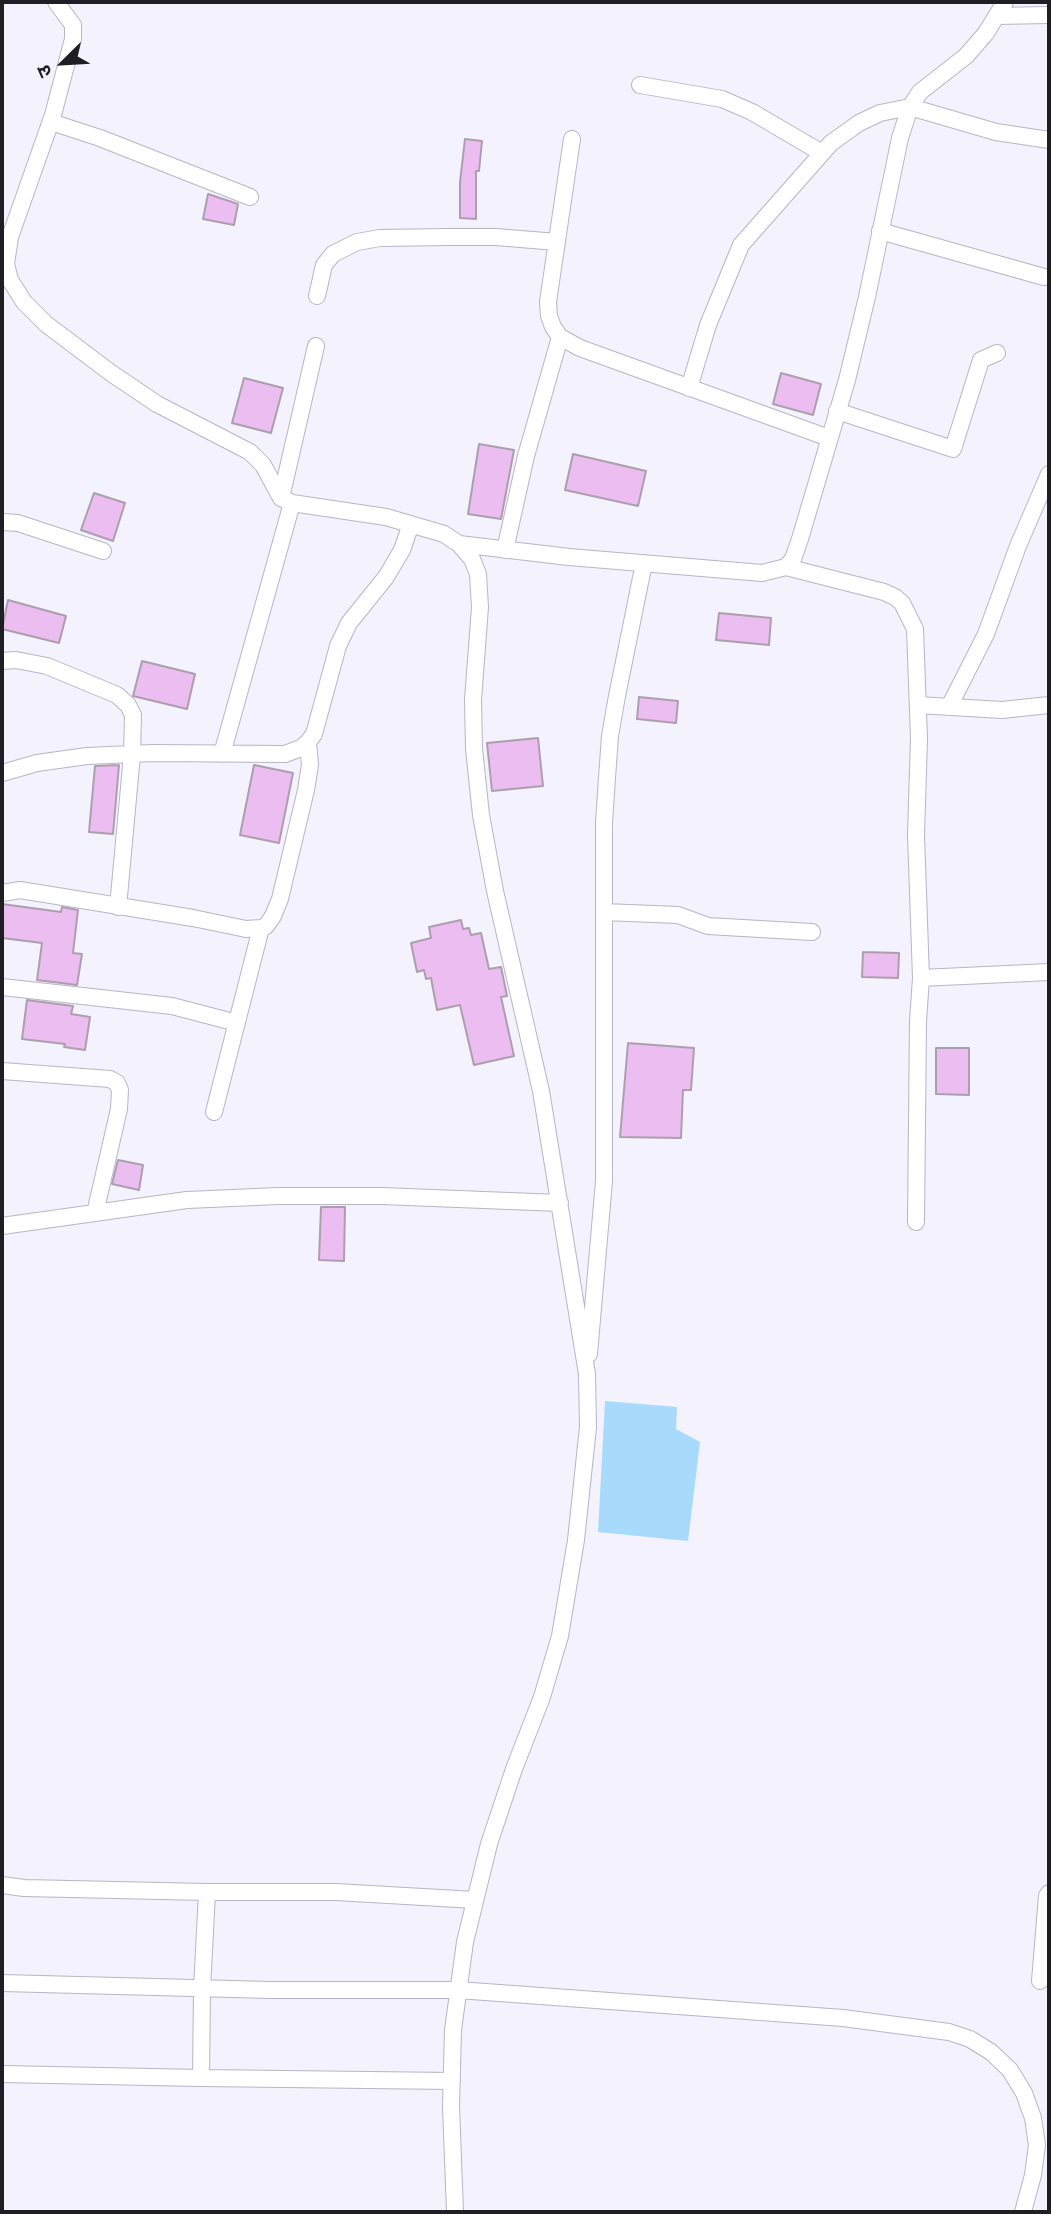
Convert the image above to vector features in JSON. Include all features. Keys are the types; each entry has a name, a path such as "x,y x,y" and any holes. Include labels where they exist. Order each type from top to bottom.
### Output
{"street":[{"path":"62,5 73,25 73,39 51,121 10,237 4,264 10,280 24,302 46,324 157,404 250,452 263,465 286,500 386,517 444,534 459,544 472,559 478,574 480,607 473,700 474,749 481,815 495,891 541,1091 587,1374"},
{"path":"786,567 793,559 800,539 837,411 864,308 900,138 910,107 920,92 966,55 986,33 1001,9 1049,15"},
{"path":"640,85 722,99 770,122 822,153"},
{"path":"689,388 708,325 741,245 831,143 859,123 880,113 910,107 996,132 1049,140"},
{"path":"51,121 250,198"},
{"path":"572,139 548,302 549,316 560,337 580,348 829,438"},
{"path":"880,231 1044,277"},
{"path":"317,296 324,265 333,254 357,242 380,238 496,237 557,242"},
{"path":"505,550 526,456 560,337"},
{"path":"222,754 286,500 316,346"},
{"path":"837,411 953,449 981,360 997,353"},
{"path":"949,707 986,634 1018,546 1049,474"},
{"path":"2,522 18,523 103,551"},
{"path":"2,773 37,763 88,756 285,754 301,748 314,734 338,646 349,622 375,592 396,561 411,524"},
{"path":"459,544 644,564 762,573 786,567 884,592 902,603 915,629 918,705 916,835 921,978 918,1021 916,1222"},
{"path":"455,2212 453,2030 465,1942 489,1844 542,1697 560,1636 583,1481 587,1374 604,1181 604,822 610,736 644,564"},
{"path":"2,661 16,660 47,666 117,695 128,705 133,715 132,755 118,907"},
{"path":"918,705 1002,709 1049,705"},
{"path":"2,892 20,890 246,929 266,926 280,899 306,790 310,765 308,742"},
{"path":"604,912 678,915 708,926 812,932"},
{"path":"214,1112 261,928"},
{"path":"921,978 1049,972"},
{"path":"2,987 172,1006 237,1023"},
{"path":"2,1071 110,1079 117,1083 120,1090 119,1109 96,1213"},
{"path":"2,1226 187,1200 278,1196 382,1196 559,1203"},
{"path":"2,1885 24,1888 207,1892 336,1892 426,1895 475,1900"},
{"path":"201,2078 207,1892"},
{"path":"1040,1981 1049,1894"},
{"path":"2,1983 202,1989 458,1990 843,2018 924,2027 970,2039 991,2052 1010,2070 1024,2093 1033,2118 1037,2145 1033,2175 1023,2212"},
{"path":"2,2074 452,2081"}],"water":[{"path":"605,1401 677,1407 676,1429 700,1442 688,1541 598,1532"}],"building":[{"path":"465,139 482,141 479,171 476,171 476,219 460,218 460,182"},
{"path":"208,194 238,204 234,225 203,219"},
{"path":"781,373 821,384 813,415 773,404"},
{"path":"244,378 283,388 271,433 232,423"},
{"path":"479,444 514,450 501,519 468,514"},
{"path":"573,454 646,471 638,506 565,490"},
{"path":"94,493 125,503 113,541 81,530"},
{"path":"8,600 66,616 59,643 2,629"},
{"path":"719,613 771,618 769,645 716,640"},
{"path":"142,661 195,674 187,709 133,696"},
{"path":"639,697 678,701 676,723 637,719"},
{"path":"538,738 543,786 492,791 487,743"},
{"path":"119,765 113,834 89,832 95,766"},
{"path":"254,765 293,773 279,843 240,835"},
{"path":"2,904 61,912 62,907 78,910 73,953 82,954 77,985 37,980 42,943 2,938"},
{"path":"461,920 463,929 469,928 471,935 481,933 489,969 501,967 507,996 501,997 514,1056 474,1065 460,1005 437,1010 431,978 426,979 424,970 417,972 411,943 431,938 429,927"},
{"path":"863,952 899,953 898,978 862,977"},
{"path":"27,1000 73,1006 71,1014 90,1017 85,1050 64,1047 65,1044 22,1039"},
{"path":"628,1043 694,1048 691,1090 683,1090 681,1138 620,1137"},
{"path":"936,1048 969,1048 969,1095 936,1094"},
{"path":"118,1160 143,1165 139,1190 112,1184"},
{"path":"321,1207 345,1207 344,1261 319,1260"}]}
